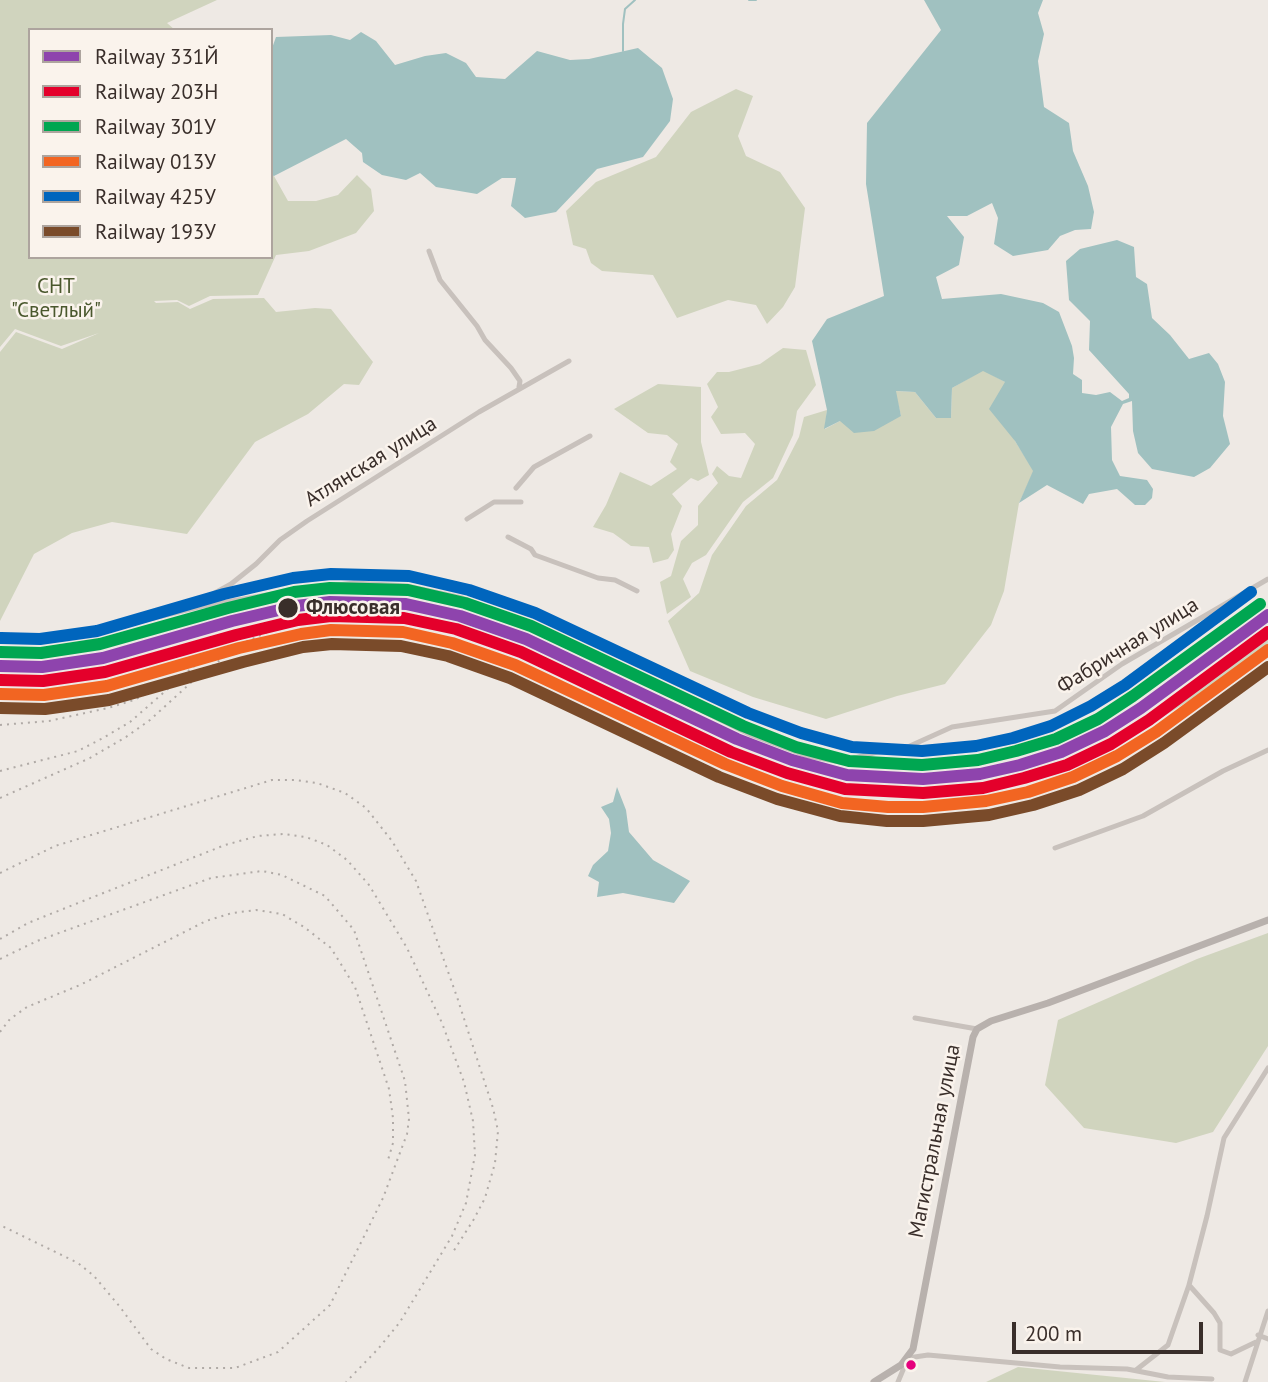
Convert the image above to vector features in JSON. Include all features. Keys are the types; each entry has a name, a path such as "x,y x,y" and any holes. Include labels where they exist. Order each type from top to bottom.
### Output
{"street":[{"path":"429,251 440,280 485,340 511,368 520,382 519,387"},
{"name":"Атлянская улица","path":"203,606 213,594 256,564 280,540 519,387 569,361"},
{"path":"516,488 534,467 590,436"},
{"path":"467,519 494,502 520,502"},
{"path":"508,537 531,549 536,555 598,578 615,580 637,590"},
{"name":"Фабричная улица","path":"83,635 203,606 354,583 407,586 462,598 511,616 751,735 807,756 840,762 877,752 901,750 952,727 1055,711 1122,664 1268,579"},
{"path":"1055,848 1143,816 1223,771 1268,750"},
{"name":"Магистральная улица","path":"908,1357 913,1349 973,1037 977,1029 991,1021 1048,1003 1268,920"},
{"path":"915,1018 977,1029"},
{"path":"1136,1370 1168,1345 1189,1285 1208,1216 1224,1138 1268,1068"},
{"path":"1189,1285 1220,1323 1220,1350 1231,1354 1257,1338 1268,1339"},
{"path":"1245,1382 1257,1338 1268,1311"},
{"path":"874,1382 901,1365 908,1357 928,1355 1060,1367 1136,1370 1168,1377 1212,1379"},
{"path":"898,1382 908,1357"}],"green space":[{"name":"СНТ \"Светлый\"","path":"0,0 217,0 167,23 173,28 28,28 28,259 273,259 273,176 288,201 316,201 338,195 357,175 371,189 374,211 356,233 309,251 276,255 258,295 210,296 189,306 177,300 154,301 178,302 190,309 213,299 264,298 276,312 331,309 373,362 359,385 344,384 308,414 255,442 187,534 112,522 72,533 34,554 0,621 0,352 16,332 62,349 99,333 61,346 15,329 0,347"},
{"path":"736,89 753,96 738,136 746,156 780,172 805,208 795,287 783,307 767,324 756,305 728,300 677,318 653,275 602,271 591,263 586,249 573,245 566,211 596,182 656,157 691,112"},
{"path":"783,348 806,350 816,385 797,411 793,435 773,478 743,502 706,555 692,563 683,579 691,597 667,614 660,582 671,576 681,541 698,525 698,506 718,483 712,474 717,466 729,476 741,478 755,444 745,433 721,434 711,417 718,407 707,384 717,372 729,372 760,364"},
{"path":"983,370 1005,382 1015,441 1034,471 1019,503 1004,591 991,625 945,684 826,719 753,697 690,671 668,621 699,593 712,555 746,506 777,480 799,437 804,417 827,410 825,429 840,421 901,416 895,391 915,392 936,418 951,418 952,388"},
{"path":"658,384 701,387 701,442 709,475 698,481 691,478 672,494 682,506 671,534 674,550 668,559 653,563 649,547 631,546 613,533 593,527 620,472 651,486 677,469 670,462 678,444 667,435 648,433 614,409"},
{"path":"1268,632 1268,653 1141,730 1138,724"},
{"path":"1268,933 1268,1046 1213,1132 1176,1143 1084,1128 1045,1085 1058,1020 1197,959"},
{"path":"1018,1367 1165,1382 986,1382"}],"water":[{"path":"924,0 1043,0 1038,13 1044,34 1038,61 1044,107 1069,123 1073,151 1088,186 1094,212 1091,229 1075,230 1060,236 1048,250 1013,256 994,244 998,218 992,203 967,216 947,216 964,237 959,265 936,277 942,299 1001,294 1043,303 1059,312 1072,346 1073,374 1082,380 1082,393 1096,395 1110,392 1122,401 1129,398 1129,394 1089,350 1090,321 1069,300 1066,261 1080,249 1117,240 1134,247 1136,277 1147,284 1152,318 1189,359 1209,353 1218,364 1225,382 1223,416 1230,444 1210,468 1194,477 1152,469 1138,453 1133,431 1132,401 1123,404 1111,427 1112,460 1120,476 1147,480 1153,489 1152,498 1145,505 1135,505 1117,489 1089,494 1083,504 1047,485 1019,503 1033,471 1015,441 989,409 1005,382 983,371 952,388 951,418 936,418 915,392 896,391 901,416 874,431 854,433 840,421 824,429 827,410 812,341 827,319 884,296 866,184 867,123 941,30"},
{"path":"361,32 376,41 395,65 446,53 466,63 476,77 505,79 537,51 570,60 589,59 638,48 662,68 673,99 670,121 643,157 597,169 556,212 525,218 511,206 516,178 502,178 477,194 436,187 420,173 406,180 382,175 363,162 362,153 346,139 273,176 273,45 276,37 331,35 350,40"},
{"path":"617,787 626,810 629,832 653,860 690,881 674,903 623,893 597,897 599,882 588,876 593,865 608,851 611,833 609,819 601,807 613,802"}],"waterway":[{"path":"623,51 625,9 635,0"},
{"path":"749,0 756,0"}],"railway":[{"path":"0,798 90,758 126,737 150,720 196,678 243,643 281,626 321,618"},
{"path":"0,771 78,751 103,738 130,722 210,655"},
{"path":"0,725 49,721 108,708 134,700 168,683"},
{"path":"0,873 55,846 272,780 317,783 345,793 366,808 392,841 416,881 457,997 498,1131 495,1163 485,1198 453,1252"},
{"path":"0,939 28,923 73,905 225,845 258,836 283,834 306,837 327,845 347,860 369,885 407,948 442,1023 464,1082 473,1121 475,1155 466,1203 452,1236 400,1322 346,1382"},
{"path":"0,959 37,941 211,878 262,871 282,875 325,896 354,930 405,1081 409,1119 407,1134 383,1198 330,1305 278,1352 235,1368 189,1368 166,1359 151,1349 94,1276 78,1263 0,1225"},
{"path":"0,1032 10,1019 27,1007 80,985 206,921 232,913 256,910 282,914 331,948 355,987 389,1089 393,1143 388,1160"}],"rail line":[{"name":"425У","path":"1,638 40,639 97,631 224,594 293,578 331,574 409,576 469,590 535,613 748,713 801,733 852,747 922,751 976,746 1051,726 1125,685 1251,592"},
{"name":"301У","path":"0,652 41,653 100,644 294,592 330,588 408,590 465,603 531,626 743,726 796,747 849,761 922,765 978,760 1016,751 1056,739 1098,719 1260,604"},
{"name":"331Й","path":"0,666 42,667 103,658 232,621 296,606 330,602 406,604 460,616 526,639 737,739 792,760 847,775 923,779 980,774 1061,752 1105,731 1141,708 1268,615"},
{"name":"203Н","path":"0,680 43,681 105,672 298,620 331,616 404,618 456,629 521,652 731,752 787,773 845,789 923,793 983,788 1067,765 1111,744 1149,720 1268,632"},
{"name":"013У","path":"0,694 44,695 107,686 239,648 301,634 331,630 403,632 452,643 515,665 725,764 782,786 842,803 923,807 986,801 1028,792 1073,777 1117,756 1156,732 1268,650"},
{"name":"193У","path":"0,708 45,709 109,700 303,647 332,644 401,646 448,656 510,678 719,777 777,799 840,816 887,821 923,821 989,815 1033,805 1079,790 1123,769 1164,743 1268,667"}],"place":[{"name":"Флюсовая","path":"288,608"}]}
